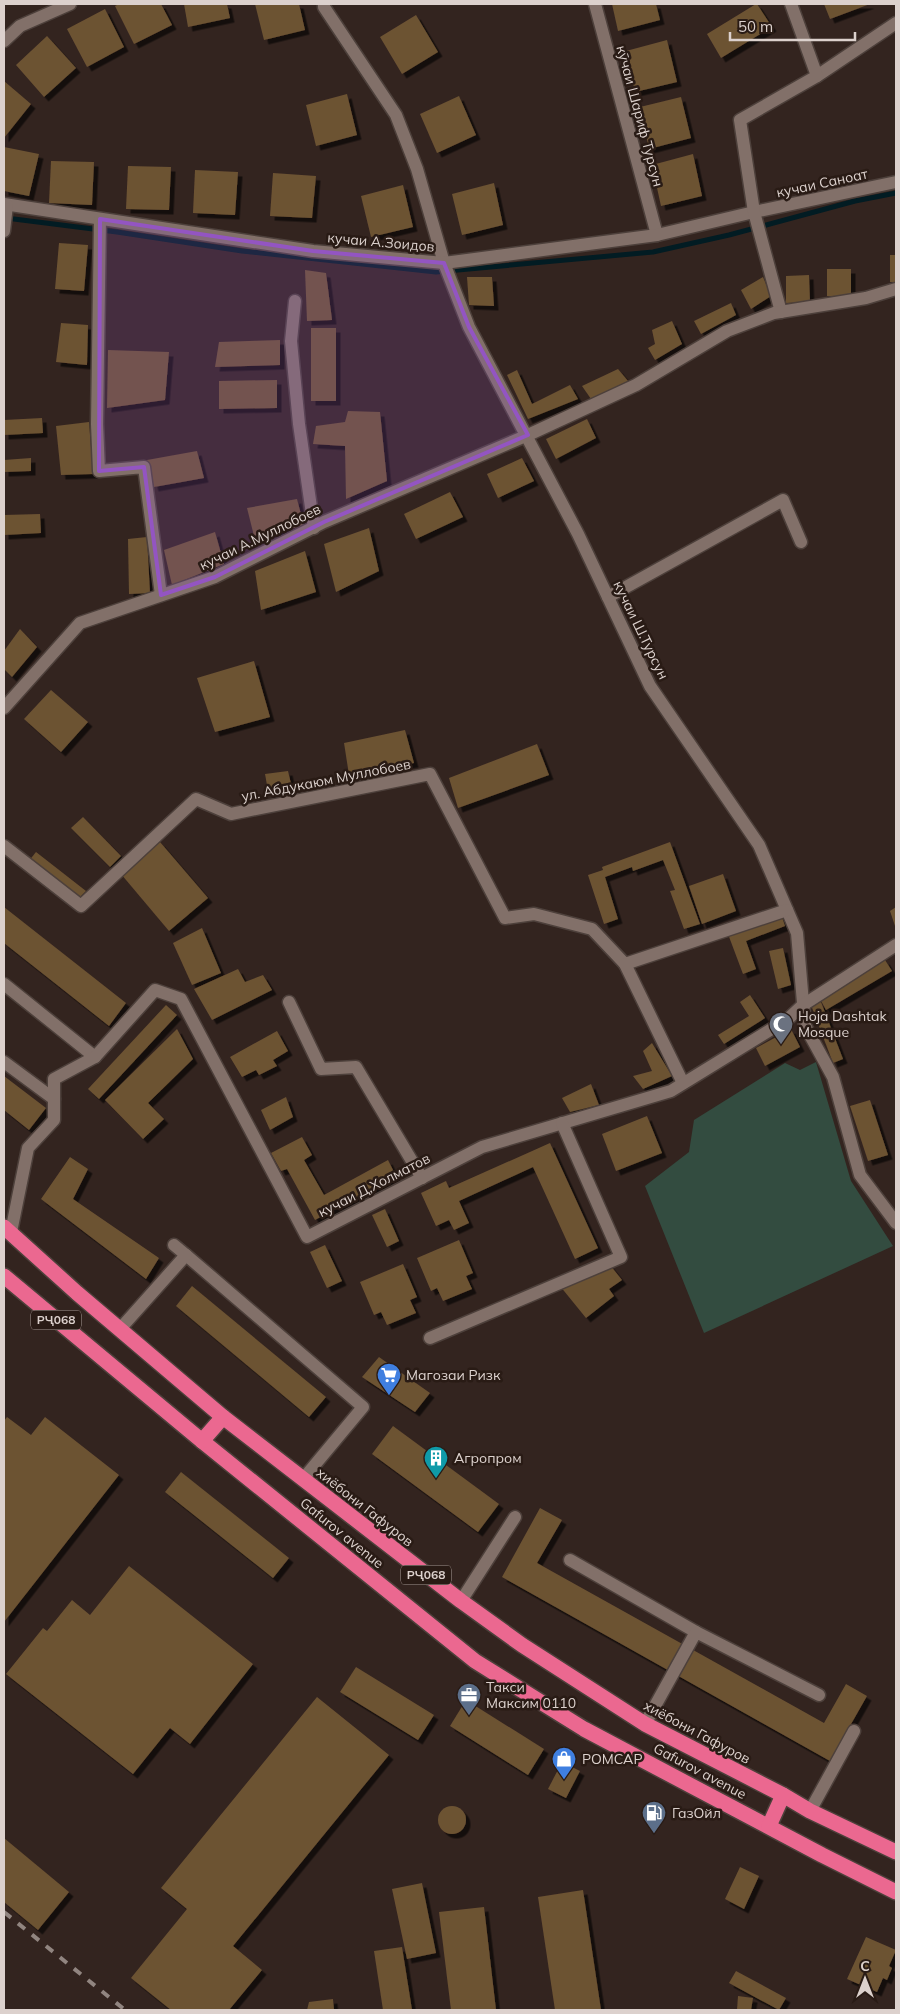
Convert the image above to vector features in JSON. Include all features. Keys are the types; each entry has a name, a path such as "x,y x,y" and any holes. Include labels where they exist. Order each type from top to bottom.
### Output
{"highway":[{"name":"хиёбони Гафуров","path":"7,1230 223,1417 461,1601 522,1645 645,1724 783,1795 810,1811 896,1852"},
{"name":"Gafurov avenue","path":"4,1276 138,1386 202,1442 475,1661 584,1729 896,1892"},
{"path":"202,1442 223,1417"},
{"path":"769,1826 783,1795"}],"street":[{"path":"4,41 20,26 70,4"},
{"path":"324,4 324,7 396,115 417,169 444,264"},
{"name":"кӯчаи Шариф Турсун","path":"595,4 657,236"},
{"path":"791,4 817,76"},
{"path":"781,312 755,216 740,120 817,76 896,23"},
{"name":"кучаи Саноат","path":"755,216 896,182"},
{"path":"4,232 6,204"},
{"name":"кучаи А.Зоидов","path":"6,204 100,221 313,251 444,264 657,236 755,216"},
{"path":"100,221 97,424 99,471 144,467 161,595"},
{"name":"кучаи Ш.Турсун","path":"444,264 469,327 528,435 650,686 759,845 797,932 803,1005"},
{"name":"кучаи А.Муллобоев","path":"4,708 80,623 215,577 314,528 528,435 636,385 727,331 781,312 866,298 896,289"},
{"path":"295,301 291,341 299,424 314,528"},
{"path":"608,597 783,500 801,542"},
{"name":"ул. Абдукаюм Муллобоев","path":"4,846 82,906 196,799 230,814 430,774 506,918 534,914 592,929 625,964"},
{"path":"683,1083 625,964 787,910"},
{"name":"кучаи Д,Холматов","path":"95,1057 155,990 181,999 307,1236 482,1147 670,1091 788,1019 803,1005 896,945"},
{"path":"4,984 95,1057 54,1079 54,1120 28,1148 7,1230"},
{"path":"289,1002 321,1069 356,1067 422,1178"},
{"path":"803,1005 805,1026 833,1077 860,1175 896,1223"},
{"path":"4,1062 54,1099"},
{"path":"430,1338 621,1257 562,1123"},
{"path":"174,1246 363,1407 303,1479"},
{"path":"120,1329 186,1255"},
{"path":"461,1601 515,1517"},
{"path":"570,1560 696,1632 819,1695"},
{"path":"645,1724 696,1632"},
{"path":"810,1811 854,1731"}],"highlighted area":[{"path":"100,219 313,251 444,263 469,327 528,435 324,522 215,577 161,595 144,467 99,471"}],"green space":[{"path":"816,1062 851,1181 893,1246 704,1333 645,1186 689,1152 694,1120 785,1063 800,1070"}],"building":[{"path":"119,4 161,4 172,25 134,44 115,6"},
{"path":"184,4 227,4 230,18 188,27"},
{"path":"255,4 299,4 305,30 264,40"},
{"path":"612,4 656,4 660,20 618,31"},
{"path":"756,4 772,27 721,58 707,34"},
{"path":"824,4 870,4 830,19"},
{"path":"105,9 124,47 87,67 67,29"},
{"path":"416,15 438,52 402,74 380,37"},
{"path":"47,36 76,68 44,97 16,65"},
{"path":"667,40 677,82 635,92 626,51"},
{"path":"4,81 31,104 4,138"},
{"path":"347,94 357,135 316,146 306,105"},
{"path":"459,96 476,135 437,153 420,114"},
{"path":"681,97 691,138 649,149 640,107"},
{"path":"4,147 39,154 29,196 4,191"},
{"path":"693,154 702,196 661,206 652,165"},
{"path":"51,161 94,162 92,205 49,203"},
{"path":"128,166 171,167 169,210 126,209"},
{"path":"195,170 238,172 235,215 193,213"},
{"path":"273,173 316,176 312,218 270,216"},
{"path":"494,183 503,225 462,235 452,194"},
{"path":"403,185 413,227 371,237 361,196"},
{"path":"59,243 88,245 84,291 55,289"},
{"path":"890,255 896,255 896,282 890,282"},
{"path":"827,269 851,269 851,296 827,296"},
{"path":"305,270 326,273 332,320 307,321"},
{"path":"809,275 810,302 786,303 786,276"},
{"path":"467,277 492,277 494,306 469,305"},
{"path":"763,277 771,296 751,309 741,290"},
{"path":"731,303 736,315 701,334 694,321"},
{"path":"672,321 682,344 655,360 648,348 655,344 652,330"},
{"path":"61,323 88,325 87,365 56,362"},
{"path":"311,328 336,328 336,401 311,401"},
{"path":"280,340 280,365 215,367 219,342"},
{"path":"108,350 169,352 165,400 107,408"},
{"path":"618,369 628,381 591,399 582,386"},
{"path":"517,370 532,404 570,385 578,399 528,419 507,375"},
{"path":"277,380 277,408 219,409 219,381"},
{"path":"348,411 380,412 387,481 346,499 345,446 313,444 316,426 345,422"},
{"path":"42,418 43,433 4,435 4,420"},
{"path":"587,419 596,438 556,459 546,439"},
{"path":"89,422 93,474 61,475 56,426"},
{"path":"197,451 204,478 154,487 147,460"},
{"path":"31,458 31,471 4,472 4,460"},
{"path":"522,458 534,481 498,498 487,474"},
{"path":"450,492 463,517 416,539 404,514"},
{"path":"297,499 304,526 254,536 247,508"},
{"path":"40,514 41,533 4,535 4,515"},
{"path":"369,528 379,571 336,592 324,544"},
{"path":"215,532 224,564 172,585 164,550"},
{"path":"147,537 150,593 129,594 128,539"},
{"path":"305,551 316,592 261,610 255,571"},
{"path":"20,629 37,647 12,677 4,669 4,651"},
{"path":"254,661 270,717 215,732 197,678"},
{"path":"51,690 88,722 61,752 24,719"},
{"path":"405,730 414,763 349,775 344,743"},
{"path":"537,744 549,775 458,808 449,778"},
{"path":"288,771 293,792 269,796 265,774"},
{"path":"83,817 121,856 110,867 71,828"},
{"path":"160,842 208,898 169,931 121,874"},
{"path":"670,842 700,924 684,929 670,891 675,890 663,860 633,871 632,867 605,877 618,919 604,924 588,875 603,870 602,867"},
{"path":"36,852 86,891 78,899 28,862"},
{"path":"723,874 736,911 702,924 689,886"},
{"path":"4,907 126,1003 109,1026 4,943"},
{"path":"896,907 896,929 890,911"},
{"path":"781,914 785,926 746,941 756,969 743,974 728,934"},
{"path":"202,928 221,973 192,985 173,943"},
{"path":"783,948 791,985 778,989 769,951"},
{"path":"885,960 892,971 826,1010 820,999"},
{"path":"238,969 245,982 263,975 272,990 212,1020 194,989"},
{"path":"750,995 765,1018 724,1044 718,1035 749,1016 740,1002"},
{"path":"821,1002 843,1059 833,1063 811,1005"},
{"path":"166,1005 177,1015 99,1099 88,1089"},
{"path":"177,1029 193,1059 148,1103 164,1119 143,1139 105,1100"},
{"path":"791,1029 800,1047 765,1066 756,1048"},
{"path":"277,1031 288,1051 273,1060 277,1066 259,1075 256,1070 242,1077 230,1057"},
{"path":"652,1043 672,1076 643,1089 633,1076 652,1071 643,1051"},
{"path":"4,1076 46,1108 29,1130 4,1110"},
{"path":"591,1084 599,1105 570,1112 562,1098"},
{"path":"286,1097 293,1117 270,1130 261,1110"},
{"path":"870,1100 888,1155 868,1161 850,1106"},
{"path":"647,1116 662,1153 616,1171 602,1134"},
{"path":"302,1137 312,1155 304,1160 324,1195 388,1160 396,1176 315,1220 287,1169 281,1171 271,1153"},
{"path":"550,1143 598,1248 575,1259 533,1167 459,1201 469,1223 454,1230 449,1220 436,1226 421,1193 446,1181 449,1188"},
{"path":"70,1157 88,1169 73,1199 159,1258 146,1279 41,1199"},
{"path":"385,1209 399,1241 387,1247 372,1215"},
{"path":"459,1240 473,1273 466,1276 472,1289 443,1301 437,1288 431,1291 417,1258"},
{"path":"325,1245 342,1281 327,1288 310,1252"},
{"path":"403,1264 417,1297 410,1300 416,1313 387,1325 381,1312 374,1315 360,1282"},
{"path":"610,1265 622,1280 609,1289 614,1296 586,1318 560,1286"},
{"path":"192,1286 326,1397 309,1417 176,1306"},
{"path":"379,1357 430,1393 415,1412 362,1377"},
{"path":"7,1417 31,1435 45,1417 119,1475 4,1622 4,1421"},
{"name":"Агропром","path":"393,1426 499,1504 478,1532 372,1454"},
{"path":"181,1472 289,1558 273,1578 165,1492"},
{"path":"540,1508 562,1520 537,1563 824,1723 846,1684 867,1696 830,1761 502,1577"},
{"path":"129,1566 253,1664 190,1744 170,1728 133,1774 6,1674 43,1628 47,1631 72,1600 90,1615"},
{"path":"356,1667 434,1715 418,1740 340,1692"},
{"path":"317,1697 389,1755 233,1946 262,1970 229,2010 171,2010 131,1978 187,1909 161,1888"},
{"path":"466,1700 544,1749 528,1775 450,1726"},
{"name":"РОМСАР","path":"562,1762 580,1771 566,1798 548,1789"},
{"path":"452,1806 462,1810 466,1820 462,1830 452,1834 442,1830 438,1820 442,1810"},
{"path":"4,1838 69,1892 38,1930 4,1902"},
{"path":"740,1867 759,1876 744,1909 725,1899"},
{"path":"422,1883 436,1953 407,1959 392,1889"},
{"path":"583,1890 601,2010 555,2010 538,1897"},
{"path":"484,1907 496,2010 451,2010 439,1912"},
{"path":"866,1937 896,1950 889,1966 892,1968 887,1980 883,1978 877,1992 847,1979"},
{"path":"402,1947 412,2010 383,2010 374,1951"},
{"path":"736,1971 786,1998 779,2010 729,1983"},
{"path":"738,1996 753,1998 751,2010 737,2010"},
{"path":"333,1999 334,2010 307,2010 309,2002"}],"waterway":[{"path":"6,218 117,232 242,251 436,272 653,252 729,235 855,201 896,193"}],"railway":[{"path":"4,1912 125,2010"}],"place":[{"name":"Hoja Dashtak Mosque","path":"781,1045"},
{"name":"Магозаи Ризк","path":"389,1396"},
{"name":"Агропром","path":"436,1479"},
{"name":"Такси Максим 0110","path":"469,1716"},
{"name":"РОМСАР","path":"564,1780"},
{"name":"ГазОйл","path":"654,1834"}]}
